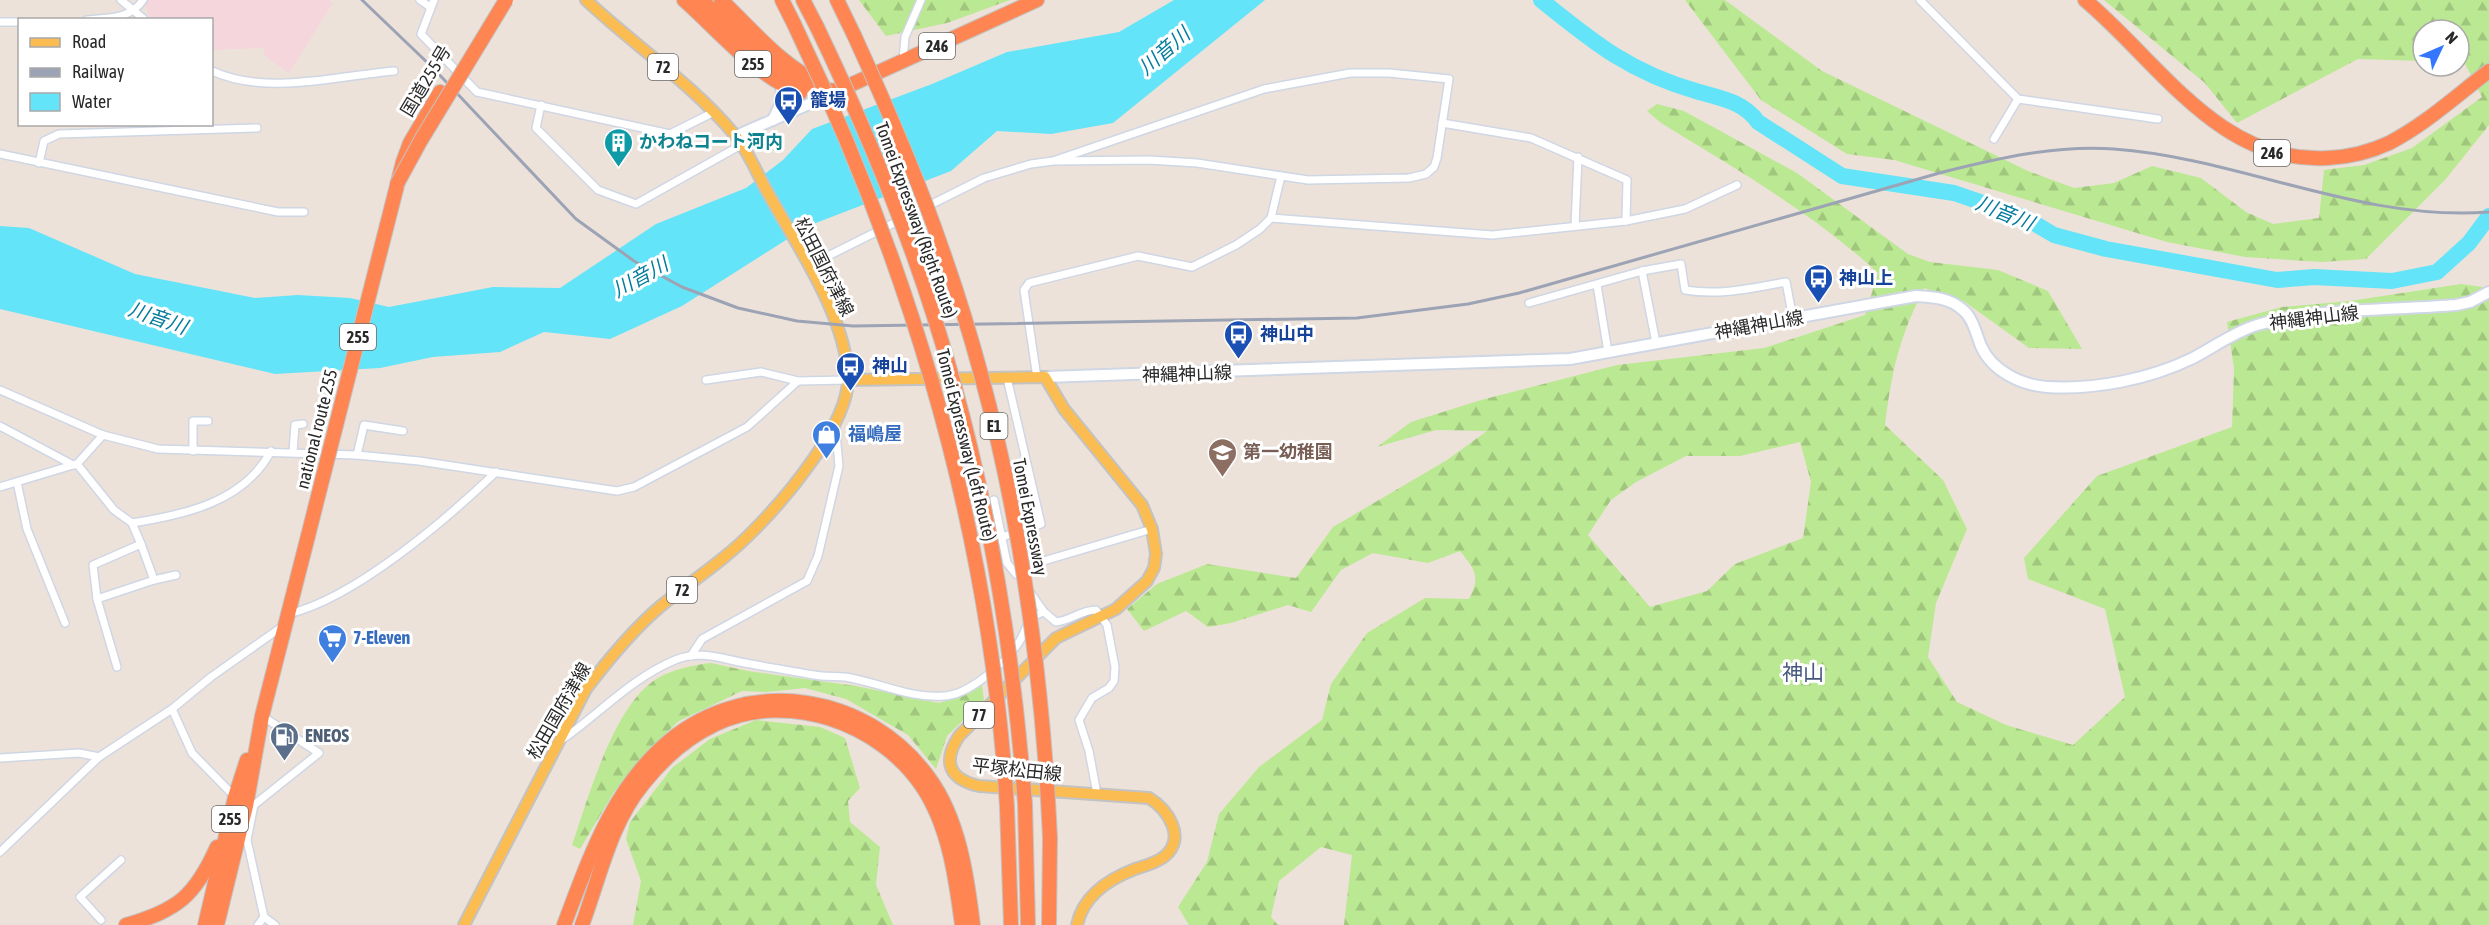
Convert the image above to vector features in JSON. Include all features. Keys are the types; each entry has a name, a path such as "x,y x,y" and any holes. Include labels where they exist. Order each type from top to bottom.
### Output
{"highway":[{"name":"国道255号","path":"397,184 410,143 495,0"},
{"name":"national route 255","path":"217,925 232,867 262,716 397,184 506,0"},
{"name":"255","path":"684,0 758,67 781,78"},
{"path":"700,0 781,78 810,88 837,91"},
{"path":"721,0 801,72 837,91"},
{"name":"Tomei Expressway (Left Route)","path":"782,0 850,145 890,247 925,352 949,439 984,608 1001,730 1007,807 1011,925"},
{"name":"Tomei Expressway (Right Route)","path":"803,0 872,147 915,259 967,434 1006,627 1019,728 1025,804 1028,925"},
{"name":"Tomei Expressway","path":"837,0 914,171 943,251 994,427 1036,651 1044,716 1050,838 1051,925"},
{"name":"246","path":"837,91 1037,0"},
{"name":"246","path":"2085,0 2206,117 2237,139 2262,150 2287,157 2337,158 2387,144 2409,132 2489,71"},
{"path":"564,925 610,815 627,786 651,758 670,741 714,714 763,701 790,700 817,703 867,721 903,747 930,779 950,816 962,854 973,925"},
{"path":"582,925 620,819 643,784 659,766 684,745 718,723 752,714 790,710 839,722 860,731 895,755 922,786 939,821 950,856 962,925"},
{"name":"national route 255","path":"205,925 245,803"},
{"path":"126,925 156,916 177,906 192,892 204,876 245,803"},
{"path":"1004,925 1009,859"},
{"path":"226,925 232,867"}],"main road":[{"name":"松田国府津線","path":"464,925 586,689 609,659 660,607 753,531 801,476 835,423 843,405 848,380 836,323 806,262 739,141 714,112 586,0"},
{"path":"773,120 782,101 781,78"},
{"path":"739,141 773,120 837,91"},
{"name":"神縄神山線","path":"1041,378 1570,359 1916,296 1942,299 1965,311 1982,348 1991,362 2005,374 2021,382 2046,387 2082,387 2152,374 2192,358 2237,333 2285,318 2456,305 2470,302 2489,292"},
{"path":"848,380 1041,378"},
{"name":"平塚松田線","path":"1041,378 1133,492 1152,529 1156,554 1154,568 1147,581 1116,609 1056,638 959,736 950,750 949,763 954,773 964,783 1149,798 1162,806 1169,815 1174,838 1171,849 1165,857 1118,876 1099,889 1085,906 1077,925"}],"street":[{"path":"121,0 143,18"},
{"path":"103,18 128,15 136,11 143,0"},
{"path":"420,0 430,7"},
{"path":"434,0 421,34 477,92 670,134 714,112"},
{"path":"902,62 905,37 921,0"},
{"path":"1920,0 2018,99 2158,119"},
{"path":"0,22 18,22"},
{"path":"213,71 244,81 282,83 394,71"},
{"path":"806,262 984,178 1053,161 1264,89 1350,73 1410,74 1449,79 1434,167 1426,174 1409,178 1308,180 1197,163 1149,160 1053,161"},
{"path":"1994,139 2018,99"},
{"path":"541,105 536,128 598,190 636,204 739,141"},
{"path":"1442,123 1531,138 1627,180 1626,221"},
{"path":"39,163 44,141 59,134 118,128 257,128"},
{"path":"0,154 278,212 304,212"},
{"path":"1575,226 1578,157"},
{"path":"1041,378 1024,290 1029,283 1138,256 1192,267 1236,245 1260,229 1271,218 1281,176"},
{"path":"1271,218 1492,235 1626,221 1685,209 1737,185"},
{"path":"1529,303 1642,271 1681,264 1685,290 1704,293 1731,292 1786,282 1793,319"},
{"path":"1642,271 1656,343"},
{"path":"1596,285 1608,352"},
{"path":"706,380 761,372 798,381 848,380"},
{"path":"1002,537 1041,524 1007,378"},
{"path":"0,390 103,435 158,448 357,455 496,472 617,491 634,487 747,427 798,381"},
{"path":"193,451 193,421 208,421"},
{"path":"691,656 702,639 807,581 818,556 838,466 835,423"},
{"path":"293,452 295,425 303,424"},
{"path":"357,455 364,425 404,431"},
{"path":"0,426 75,464 114,510 132,523 154,580"},
{"path":"0,486 75,464 103,435"},
{"path":"132,523 176,517 238,490 254,478 271,452"},
{"path":"0,852 99,757 172,709 287,619 358,582 420,538 496,472"},
{"path":"17,482 27,529 65,623"},
{"path":"994,500 1007,563 1044,612 1056,622 1065,621 1087,610 1095,610 1107,625 1115,667 1114,681 1109,688 1092,698 1079,720 1089,752 1097,794"},
{"path":"1013,570 1152,529"},
{"path":"117,667 97,599 93,565 141,544"},
{"path":"97,599 176,575"},
{"path":"556,745 643,678 675,660 691,656 712,655 818,676 846,677 921,696 958,694 974,685 1016,647 1026,622 1044,612"},
{"path":"172,709 192,753 245,803 247,840 264,917 275,925"},
{"path":"245,803 319,753 262,716"},
{"path":"0,758 79,753 99,757"},
{"path":"101,920 80,897 121,860"},
{"path":"258,925 264,917"}],"shaded area":[{"path":"148,0 330,0 333,3 289,73 265,56 263,48 213,50 213,18 151,18 145,6"}],"green space":[{"path":"859,0 1010,0 947,23 886,36"},
{"path":"1685,0 1725,0 1822,71 2028,171 2074,188 2114,183 2152,166 2201,178 2246,212 2273,224 2319,218 2324,170 2364,165 2412,148 2482,97 2471,76 2471,18 2411,18 2411,61 2358,59 2237,123 2205,83 2104,0 2489,0 2489,125 2445,180 2366,259 2322,262 2245,257 2167,242 1894,160 1847,154 1761,100"},
{"path":"1657,104 1684,111 1797,173 1908,254 1930,262 1998,270 2048,291 2082,349 2029,348 1965,302 1924,288 1908,323 1898,355 1885,425 1943,480 1967,529 1936,603 1928,657 1957,702 2006,725 2073,745 2125,697 2105,609 2028,579 2024,558 2097,476 2232,427 2234,368 2227,322 2282,307 2350,301 2461,284 2489,288 2489,925 1344,925 1352,855 1321,847 1279,881 1271,917 1278,925 1189,925 1178,907 1207,862 1219,814 1259,767 1322,720 1331,684 1367,633 1425,598 1469,599 1475,584 1475,574 1460,551 1428,563 1373,553 1341,570 1311,612 1288,605 1231,623 1208,627 1186,611 1144,631 1127,609 1157,584 1207,564 1296,578 1333,527 1447,460 1487,431 1436,430 1377,447 1411,422 1481,400 1617,365 1764,348 1865,315 1878,273 1801,211 1661,123 1647,111","holes":["1800,442 1811,482 1803,538 1735,564 1707,591 1650,607 1588,535 1611,500 1636,482 1686,456 1740,456"]},
{"path":"711,663 748,671 856,686 939,703 970,693 982,685 984,700 947,736 936,769 908,735 846,699 805,688 767,692 742,691 679,721 651,747 614,792 580,849 572,845 604,754 628,708 642,690 658,678 684,668"},
{"path":"756,720 820,727 845,738 860,788 848,801 850,822 880,847 876,885 893,925 633,925 641,881 626,839 630,822 672,768 710,739"}],"water":[{"path":"1174,0 1265,0 1113,123 1051,134 997,131 951,171 808,226 682,306 610,339 544,332 500,352 433,357 380,368 275,374 0,309 0,226 29,228 135,274 255,298 298,295 350,298 389,307 493,287 560,288 656,224 746,188 783,160 812,129 932,84 1007,52 1119,32"}],"waterway":[{"name":"川音川","path":"1541,0 1614,55 1653,76 1739,105 1758,122 1842,176 1954,193 2024,217 2054,235 2106,249 2277,280 2314,277 2392,281 2437,272 2469,243 2489,216"}],"railway":[{"path":"362,0 433,68 576,219 634,261 682,287 738,308 797,321 853,326 1357,318 1468,304 1519,293 1943,172 2006,158 2070,149 2114,149 2161,155 2394,208 2441,213 2489,212"}],"place":[{"name":"籠場","path":"789,126"},
{"name":"かわねコート河内","path":"618,168"},
{"name":"神山上","path":"1818,304"},
{"name":"神山中","path":"1239,360"},
{"name":"神山","path":"851,392"},
{"name":"福嶋屋","path":"827,460"},
{"name":"第一幼稚園","path":"1222,478"},
{"name":"7-Eleven","path":"332,664"},
{"name":"ENEOS","path":"284,762"}],"district":[{"name":"神山","path":"1803,673"}]}
